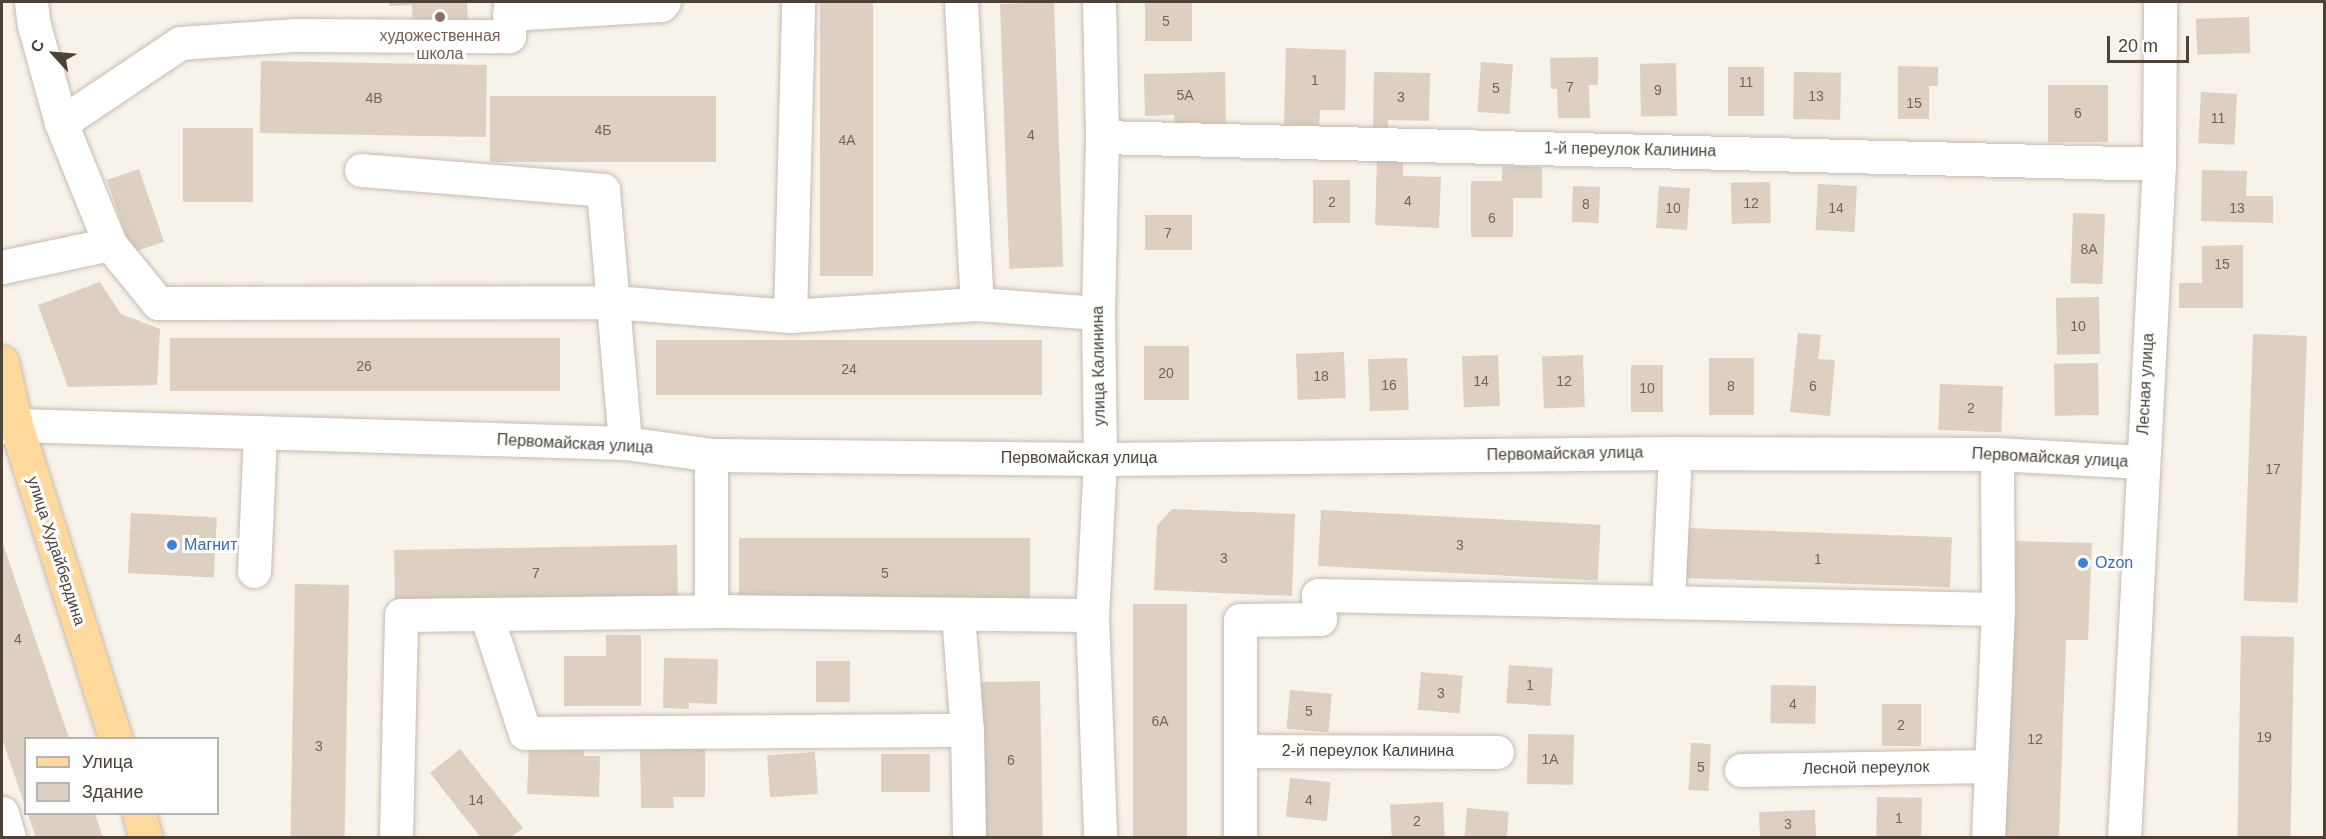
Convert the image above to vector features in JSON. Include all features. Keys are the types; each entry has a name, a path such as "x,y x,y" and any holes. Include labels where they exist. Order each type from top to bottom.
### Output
{"main road":[{"name":"улица Худайбердина","path":"2,362 9,426 115,737"},
{"path":"140,815 146,837"}],"street":[{"path":"31,2 34,25 61,123 110,244 158,303 613,302 790,316 977,304 1098,313"},
{"path":"61,123 180,43 293,35 509,36 510,8 661,5 664,2"},
{"path":"790,316 798,2"},
{"path":"961,2 977,304"},
{"name":"улица Калинина","path":"1099,2 1102,137 1098,313 1100,459 1092,615 1100,837"},
{"name":"Лесная улица","path":"2124,837 2159,164 2160,2"},
{"name":"1-й переулок Калинина","path":"1102,137 2159,164"},
{"path":"361,170 603,190 625,443"},
{"path":"2,267 110,244"},
{"name":"Первомайская улица","path":"9,426 625,443 711,455 1100,459 1676,453 1997,454 2142,462"},
{"path":"254,571 260,432"},
{"path":"1668,602 1676,453"},
{"path":"1988,837 1998,609 1997,454"},
{"path":"711,455 711,611"},
{"path":"1240,837 1240,620 1320,619 1318,595 1998,609"},
{"path":"396,837 401,615 711,611 1092,615"},
{"path":"486,614 525,733 967,730"},
{"path":"958,614 967,730 969,837"},
{"name":"2-й переулок Калинина","path":"1240,751 1497,752"},
{"name":"Лесной переулок","path":"1742,770 1990,766"},
{"path":"2,813 9,837"}],"building":[{"name":"художественная школа","path":"389,2 467,2 468,27 413,29 412,5 390,6"},
{"path":"1054,2 1063,267 1009,269 1000,4"},
{"path":"1145,2 1192,2 1192,41 1145,41"},
{"path":"820,3 873,3 873,276 820,276"},
{"path":"2249,17 2250,53 2197,55 2196,19"},
{"path":"1286,48 1346,50 1345,110 1320,110 1319,126 1284,125"},
{"path":"1598,57 1598,85 1589,85 1590,118 1558,118 1557,89 1551,89 1550,58"},
{"path":"261,61 487,65 486,137 260,133"},
{"path":"1481,62 1513,64 1509,114 1478,112"},
{"path":"1676,63 1677,116 1641,117 1640,64"},
{"path":"1898,66 1938,67 1938,86 1929,86 1929,119 1898,119"},
{"path":"1728,67 1764,67 1764,116 1728,116"},
{"path":"1225,72 1226,128 1175,130 1174,115 1145,116 1144,74"},
{"path":"1374,72 1430,73 1429,121 1388,120 1388,130 1373,130"},
{"path":"1794,72 1841,73 1840,120 1793,119"},
{"path":"2048,85 2108,85 2108,142 2048,142"},
{"path":"2201,92 2237,94 2234,145 2198,143"},
{"path":"490,96 716,96 716,162 490,162"},
{"path":"183,128 253,128 253,202 183,202"},
{"path":"1377,160 1403,161 1403,176 1441,177 1439,228 1375,225"},
{"path":"1502,166 1542,167 1542,198 1513,198 1513,237 1471,237 1471,181 1502,181"},
{"path":"139,169 164,242 132,253 107,180"},
{"path":"2202,170 2247,171 2246,196 2273,196 2273,223 2201,221"},
{"path":"1313,180 1350,180 1350,223 1313,223"},
{"path":"1770,182 1771,223 1732,224 1731,183"},
{"path":"1818,184 1857,186 1855,232 1816,230"},
{"path":"1573,186 1600,187 1599,223 1572,222"},
{"path":"1659,186 1690,188 1687,230 1656,228"},
{"path":"2073,213 2105,214 2103,284 2071,283"},
{"path":"1145,215 1192,215 1192,250 1145,250"},
{"path":"2243,245 2243,308 2179,308 2179,283 2202,283 2202,246"},
{"path":"100,282 121,314 160,329 157,385 68,387 38,305"},
{"path":"2099,297 2100,354 2057,355 2056,298"},
{"path":"1798,333 1821,335 1818,359 1835,360 1830,416 1790,412"},
{"path":"2253,334 2307,336 2298,603 2244,601"},
{"path":"170,338 560,338 560,391 170,391"},
{"path":"656,340 1042,340 1042,395 656,395"},
{"path":"1144,346 1189,346 1189,400 1144,400"},
{"path":"1344,352 1346,398 1298,400 1296,354"},
{"path":"1498,355 1500,406 1464,407 1462,356"},
{"path":"1583,355 1585,407 1544,408 1542,356"},
{"path":"1407,358 1409,410 1370,411 1368,359"},
{"path":"1709,358 1754,358 1754,415 1709,415"},
{"path":"2098,363 2099,415 2055,416 2054,364"},
{"path":"1631,365 1663,365 1663,412 1631,412"},
{"path":"1940,384 2003,386 2001,432 1938,430"},
{"path":"1172,509 1295,514 1292,596 1154,590 1157,526"},
{"path":"1321,510 1601,525 1598,581 1318,566"},
{"name":"Магнит","path":"131,513 217,518 214,577 128,573"},
{"path":"1686,528 1952,537 1950,587 1684,578"},
{"path":"739,538 1030,538 1030,604 739,604"},
{"path":"2,541 69,737 24,737 24,803 2,738"},
{"path":"2016,541 2092,543 2088,640 2066,640 2059,838 2005,838"},
{"path":"677,545 678,599 395,604 394,550"},
{"path":"295,584 349,585 345,838 291,838"},
{"path":"1133,604 1187,604 1187,838 1133,838"},
{"path":"606,635 641,635 641,706 564,706 564,656 606,656"},
{"path":"2241,636 2294,637 2290,838 2237,838"},
{"path":"664,658 718,659 717,704 689,703 689,709 663,708"},
{"path":"816,661 850,661 850,702 816,702"},
{"path":"1509,665 1553,668 1550,706 1506,703"},
{"path":"1421,672 1463,676 1460,714 1418,710"},
{"path":"1040,681 1043,838 984,838 981,682"},
{"path":"1771,685 1816,686 1815,724 1770,723"},
{"path":"1290,690 1332,694 1328,733 1287,729"},
{"path":"1882,704 1921,704 1921,746 1882,746"},
{"path":"1528,734 1574,735 1573,785 1527,784"},
{"path":"1691,743 1711,744 1709,791 1689,790"},
{"path":"705,744 705,797 673,797 674,808 641,808 640,745"},
{"path":"529,745 584,747 584,756 600,756 599,797 527,794"},
{"path":"460,749 523,828 510,838 481,838 430,773"},
{"path":"815,752 818,794 770,797 767,755"},
{"path":"881,754 930,754 930,792 881,792"},
{"path":"1290,778 1331,782 1327,821 1286,817"},
{"path":"1877,797 1922,798 1921,838 1876,838"},
{"path":"1443,802 1445,838 1392,838 1390,805"},
{"path":"1467,808 1509,812 1507,838 1464,838"},
{"path":"1815,810 1816,838 1760,838 1759,812"},
{"path":"28,815 95,815 103,838 36,838"}],"place":[{"name":"художественная школа","path":"440,17"},
{"name":"Магнит","path":"172,545"},
{"name":"Ozon","path":"2083,563"}]}
